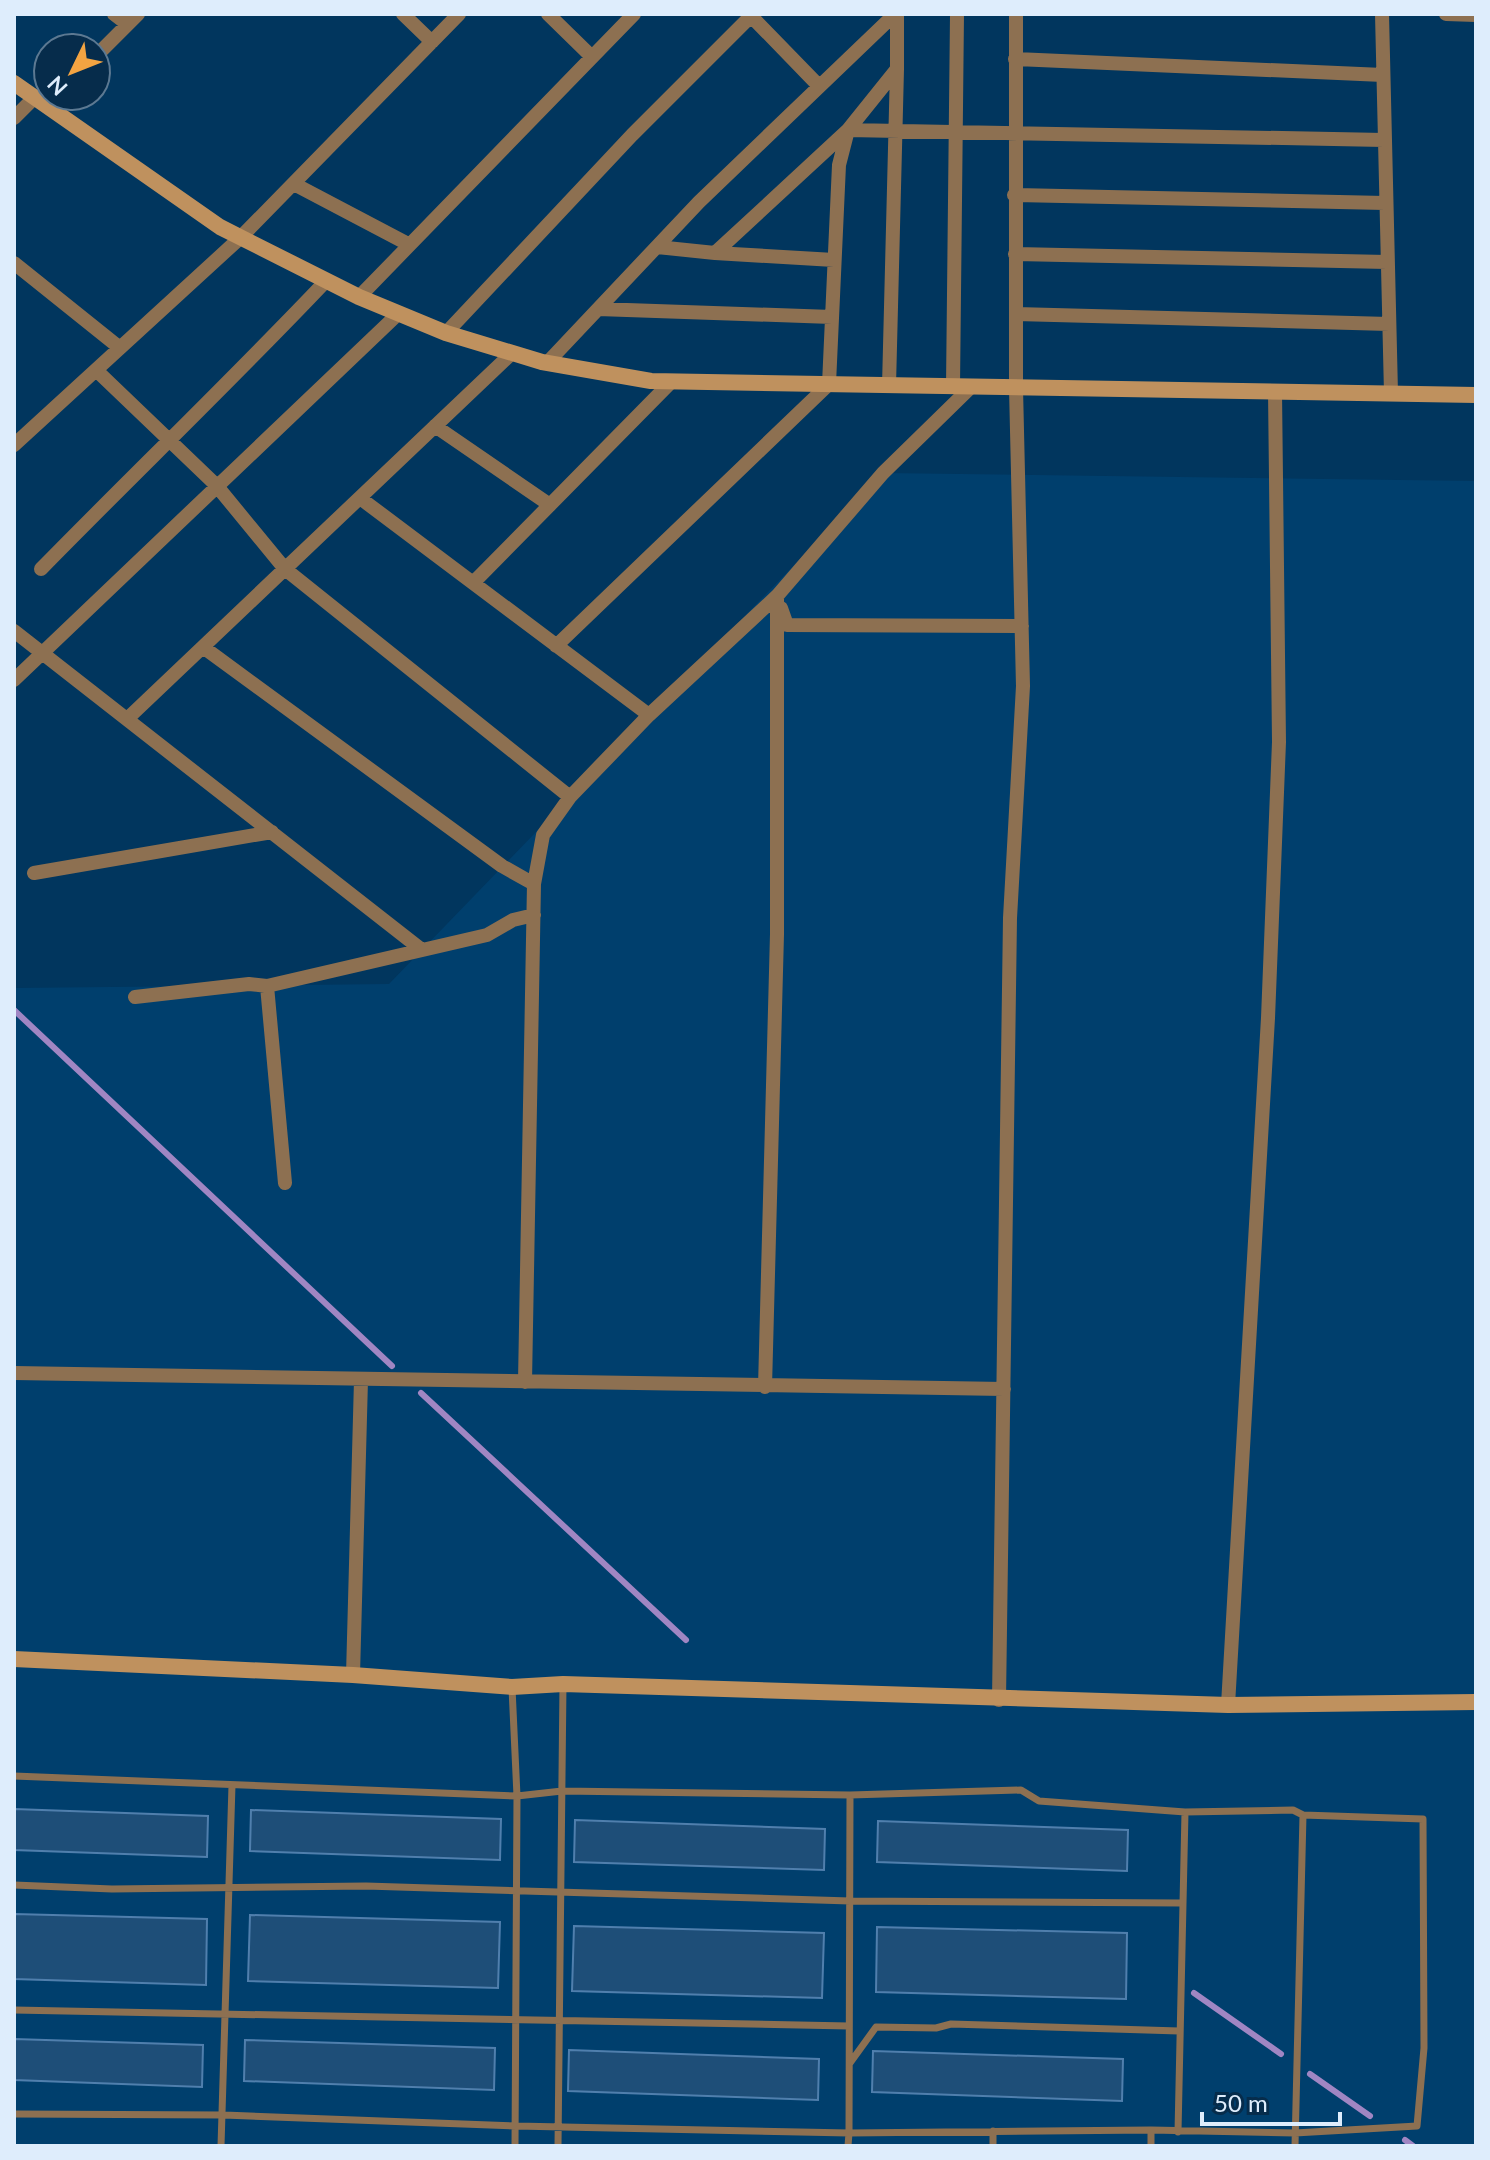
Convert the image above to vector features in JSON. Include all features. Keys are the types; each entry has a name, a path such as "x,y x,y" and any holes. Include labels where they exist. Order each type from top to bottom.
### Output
{"street":[{"path":"112,40 132,19 114,14"},
{"path":"403,14 432,42"},
{"path":"14,445 240,238 459,14"},
{"path":"548,14 592,57"},
{"path":"359,297 634,14"},
{"path":"889,386 897,131 896,14"},
{"path":"547,363 657,247 896,14"},
{"path":"953,387 953,133 957,14"},
{"path":"999,1700 1010,918 1023,686 1016,388 1016,14"},
{"path":"1382,14 1391,393"},
{"path":"1446,14 1476,15"},
{"path":"446,333 600,168 752,15 819,86"},
{"path":"1015,59 1383,75"},
{"path":"715,253 848,130 897,69"},
{"path":"14,83 32,92"},
{"path":"14,118 32,108"},
{"path":"64,112 240,238 325,282 446,333 547,363 672,381 1476,395"},
{"path":"848,130 1384,140"},
{"path":"556,646 829,384 839,165 848,130"},
{"path":"294,184 408,244"},
{"path":"1014,195 1385,203"},
{"path":"657,247 834,260"},
{"path":"1015,254 1387,262"},
{"path":"14,263 120,348"},
{"path":"41,569 168,439 220,393 325,282"},
{"path":"598,309 832,317"},
{"path":"14,680 399,313"},
{"path":"1016,314 1389,324"},
{"path":"127,719 512,353"},
{"path":"96,370 216,485 285,569 570,797"},
{"path":"473,583 672,381"},
{"path":"525,1382 534,884 543,835 570,797 649,715 777,596 883,473 971,387"},
{"path":"1228,1705 1268,1018 1279,742 1275,391"},
{"path":"435,426 550,505"},
{"path":"360,498 649,715"},
{"path":"777,596 787,625 1022,626"},
{"path":"765,1387 777,934 777,596"},
{"path":"14,631 422,950"},
{"path":"203,647 502,866 534,884"},
{"path":"34,873 272,832"},
{"path":"135,997 249,984 267,986 487,935 513,920 534,915"},
{"path":"267,986 285,1183"},
{"path":"14,1373 1004,1389"},
{"path":"353,1675 361,1380"},
{"path":"14,1659 353,1675 512,1687 563,1684 1228,1705 1476,1702"}],"lane":[{"path":"558,2146 563,1684"},
{"path":"512,1687 517,1796 515,2146"},
{"path":"14,1776 517,1796 562,1791 850,1795 1021,1790 1039,1801 1185,1812 1293,1810 1303,1815 1423,1819 1424,2048 1417,2126 1295,2133 1151,2130 849,2133 516,2126 224,2115 14,2114"},
{"path":"221,2146 232,1785"},
{"path":"848,2146 850,1795"},
{"path":"1178,2132 1185,1812"},
{"path":"1295,2146 1303,1815"},
{"path":"14,1885 515,1890 850,1901 1181,1903"},
{"path":"14,2010 849,2026"},
{"path":"849,2065 876,2027 936,2028 951,2024 1179,2031"},
{"path":"1151,2130 1151,2146"},
{"path":"993,2131 993,2146"}],"shaded area":[{"path":"883,473 1476,481 1476,2146 14,2146 14,988 389,984"}],"building":[{"path":"14,1809 208,1816 207,1857 14,1850"},
{"path":"251,1810 501,1819 500,1860 250,1851"},
{"path":"575,1820 825,1829 824,1870 574,1862"},
{"path":"878,1821 1128,1830 1127,1871 877,1862"},
{"path":"14,1914 207,1919 206,1985 14,1979"},
{"path":"250,1915 500,1922 498,1988 248,1981"},
{"path":"574,1926 824,1933 822,1998 572,1991"},
{"path":"877,1927 1127,1933 1126,1999 876,1992"},
{"path":"14,2039 203,2045 202,2087 14,2080"},
{"path":"245,2040 495,2048 494,2090 244,2081"},
{"path":"569,2050 819,2059 818,2100 568,2091"},
{"path":"873,2051 1123,2059 1122,2101 872,2092"}],"waterway":[{"path":"14,1010 392,1366"},
{"path":"421,1393 686,1640"},
{"path":"1194,1993 1281,2054"},
{"path":"1310,2074 1370,2116"},
{"path":"1405,2140 1413,2146"}]}
